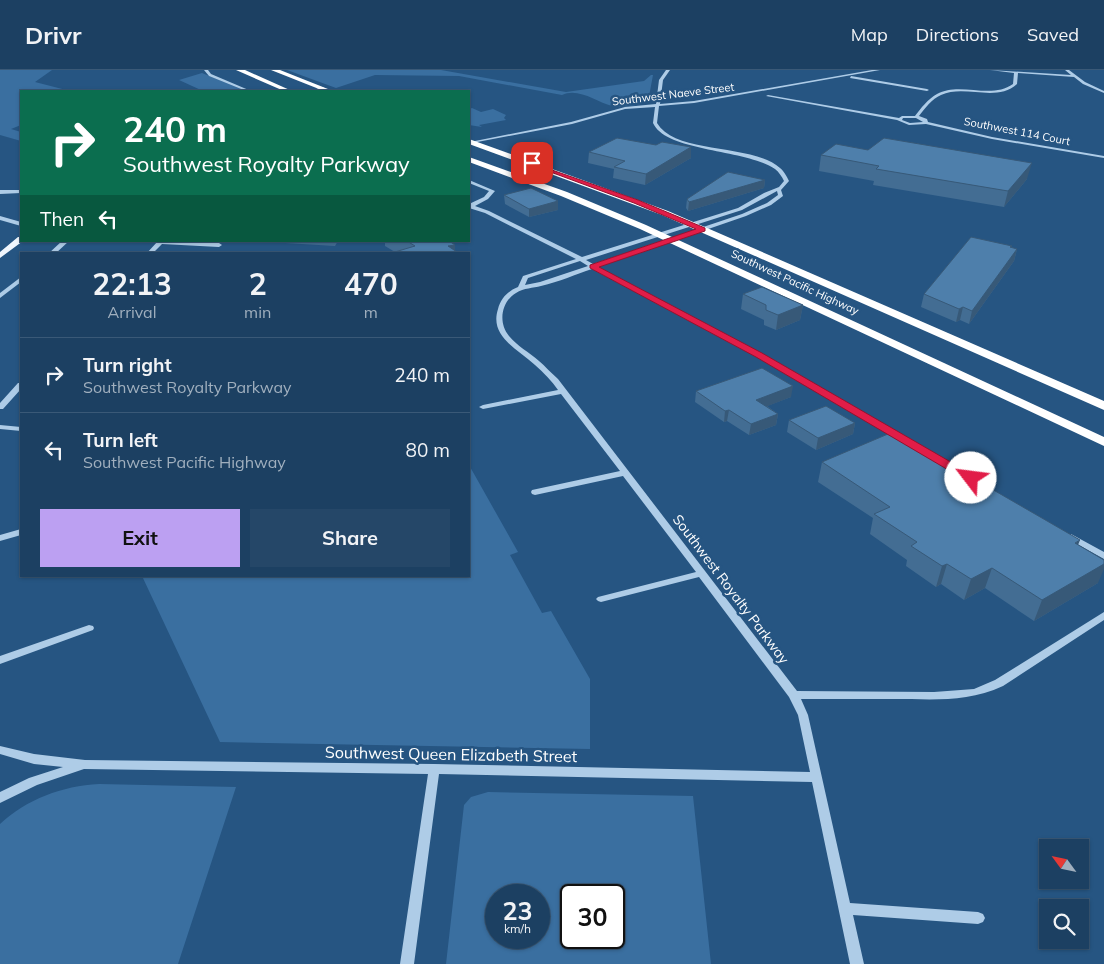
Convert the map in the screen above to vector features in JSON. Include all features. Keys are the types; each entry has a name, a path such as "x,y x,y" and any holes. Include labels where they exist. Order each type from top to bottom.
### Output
{"highway":[{"path":"239,70 286,90"},
{"path":"274,70 326,90"},
{"name":"Southwest Pacific Highway","path":"471,141 625,197 697,227 1104,406"},
{"name":"Southwest Pacific Highway","path":"470,159 564,194 672,240 1104,442"}],"main road":[{"path":"319,90 323,89"},
{"path":"0,256 20,240"}],"street":[{"path":"206,70 210,75 247,90"},
{"path":"668,70 662,77 657,106 655,123 660,131 687,142 765,162 786,177 786,184 779,190"},
{"name":"Southwest Naeve Street","path":"471,141 572,123 614,110 694,102 878,70"},
{"path":"992,70 1074,76"},
{"path":"1067,70 1084,83 1104,92"},
{"path":"916,117 927,104 940,94 960,90 1006,90 1015,84 1016,73"},
{"path":"848,76 861,80 927,90"},
{"path":"768,96 900,119 916,117 926,122"},
{"path":"900,119 901,122 910,124 926,122"},
{"name":"Southwest 114 Court","path":"926,122 992,138 1104,157"},
{"path":"470,180 492,191 486,198 470,206"},
{"name":"Southwest Royalty Parkway","path":"521,287 540,284 672,240 697,227 740,209 768,193 779,190 781,196 758,210 697,227 658,234 525,277 521,287 504,301 499,315 499,329 512,344 545,370 794,695 803,716 858,964"},
{"path":"0,192 20,192"},
{"path":"470,206 487,212 581,259 759,355 979,483"},
{"path":"0,218 20,224"},
{"path":"53,252 65,242"},
{"path":"151,252 160,242 219,245"},
{"path":"0,296 18,285"},
{"path":"0,407 20,387"},
{"path":"483,408 562,392"},
{"path":"0,427 20,429"},
{"path":"535,492 624,473"},
{"path":"0,538 20,532"},
{"path":"1066,534 1104,556"},
{"path":"601,600 701,574"},
{"path":"794,695 943,695 975,692 990,688 999,683 1104,615"},
{"path":"0,660 89,628"},
{"name":"Southwest Queen Elizabeth Street","path":"0,750 34,758 85,765 434,769 816,777"},
{"name":"Southwest Queen Elizabeth Street","path":"0,798 33,781 85,765"},
{"path":"406,964 434,769"},
{"path":"845,909 978,918"}],"shaded area":[{"path":"0,70 52,70 35,82 66,90 20,90 20,125 11,129 20,132 20,141 0,135"},
{"path":"287,70 441,70 566,92 644,81 653,75 648,102 620,107 606,104 581,94 568,93 562,95 459,76 375,75 336,88"},
{"path":"202,73 244,90 201,90 179,80"},
{"path":"470,109 481,112 493,109 506,115 504,118 506,120 479,125 482,127 470,125"},
{"path":"470,467 518,552 510,555 542,613 551,611 590,679 590,749 220,742 142,577 470,577"},
{"path":"85,785 236,787 178,964 0,964 0,824 22,807 46,795"},
{"path":"488,792 693,796 711,964 446,964 464,805 471,797"}],"building":[{"path":"617,138 656,145 662,142 691,147 646,174 614,167 625,161 589,152"},
{"path":"884,138 1032,163 1008,191 876,169 879,166 821,155 836,144 868,150"},
{"path":"728,172 765,180 689,202 687,199"},
{"path":"531,188 558,201 529,209 504,195"},
{"path":"971,237 1012,246 1010,247 1017,249 972,311 963,307 959,309 924,294"},
{"path":"409,242 450,242 455,245 448,246 457,252 395,252 415,246"},
{"path":"762,287 803,305 778,315 766,310 766,305 743,294"},
{"path":"762,368 793,386 756,400 778,414 751,424 729,410 725,411 696,391"},
{"path":"826,406 855,423 818,438 789,420"},
{"path":"888,434 959,475 964,473 1080,540 1075,543 1104,560 1104,564 1042,600 992,568 971,579 947,564 942,566 911,546 917,542 874,514 890,507 822,462"}],"route":[{"path":"532,163 636,201 702,229 593,267 759,355 971,478"}]}
